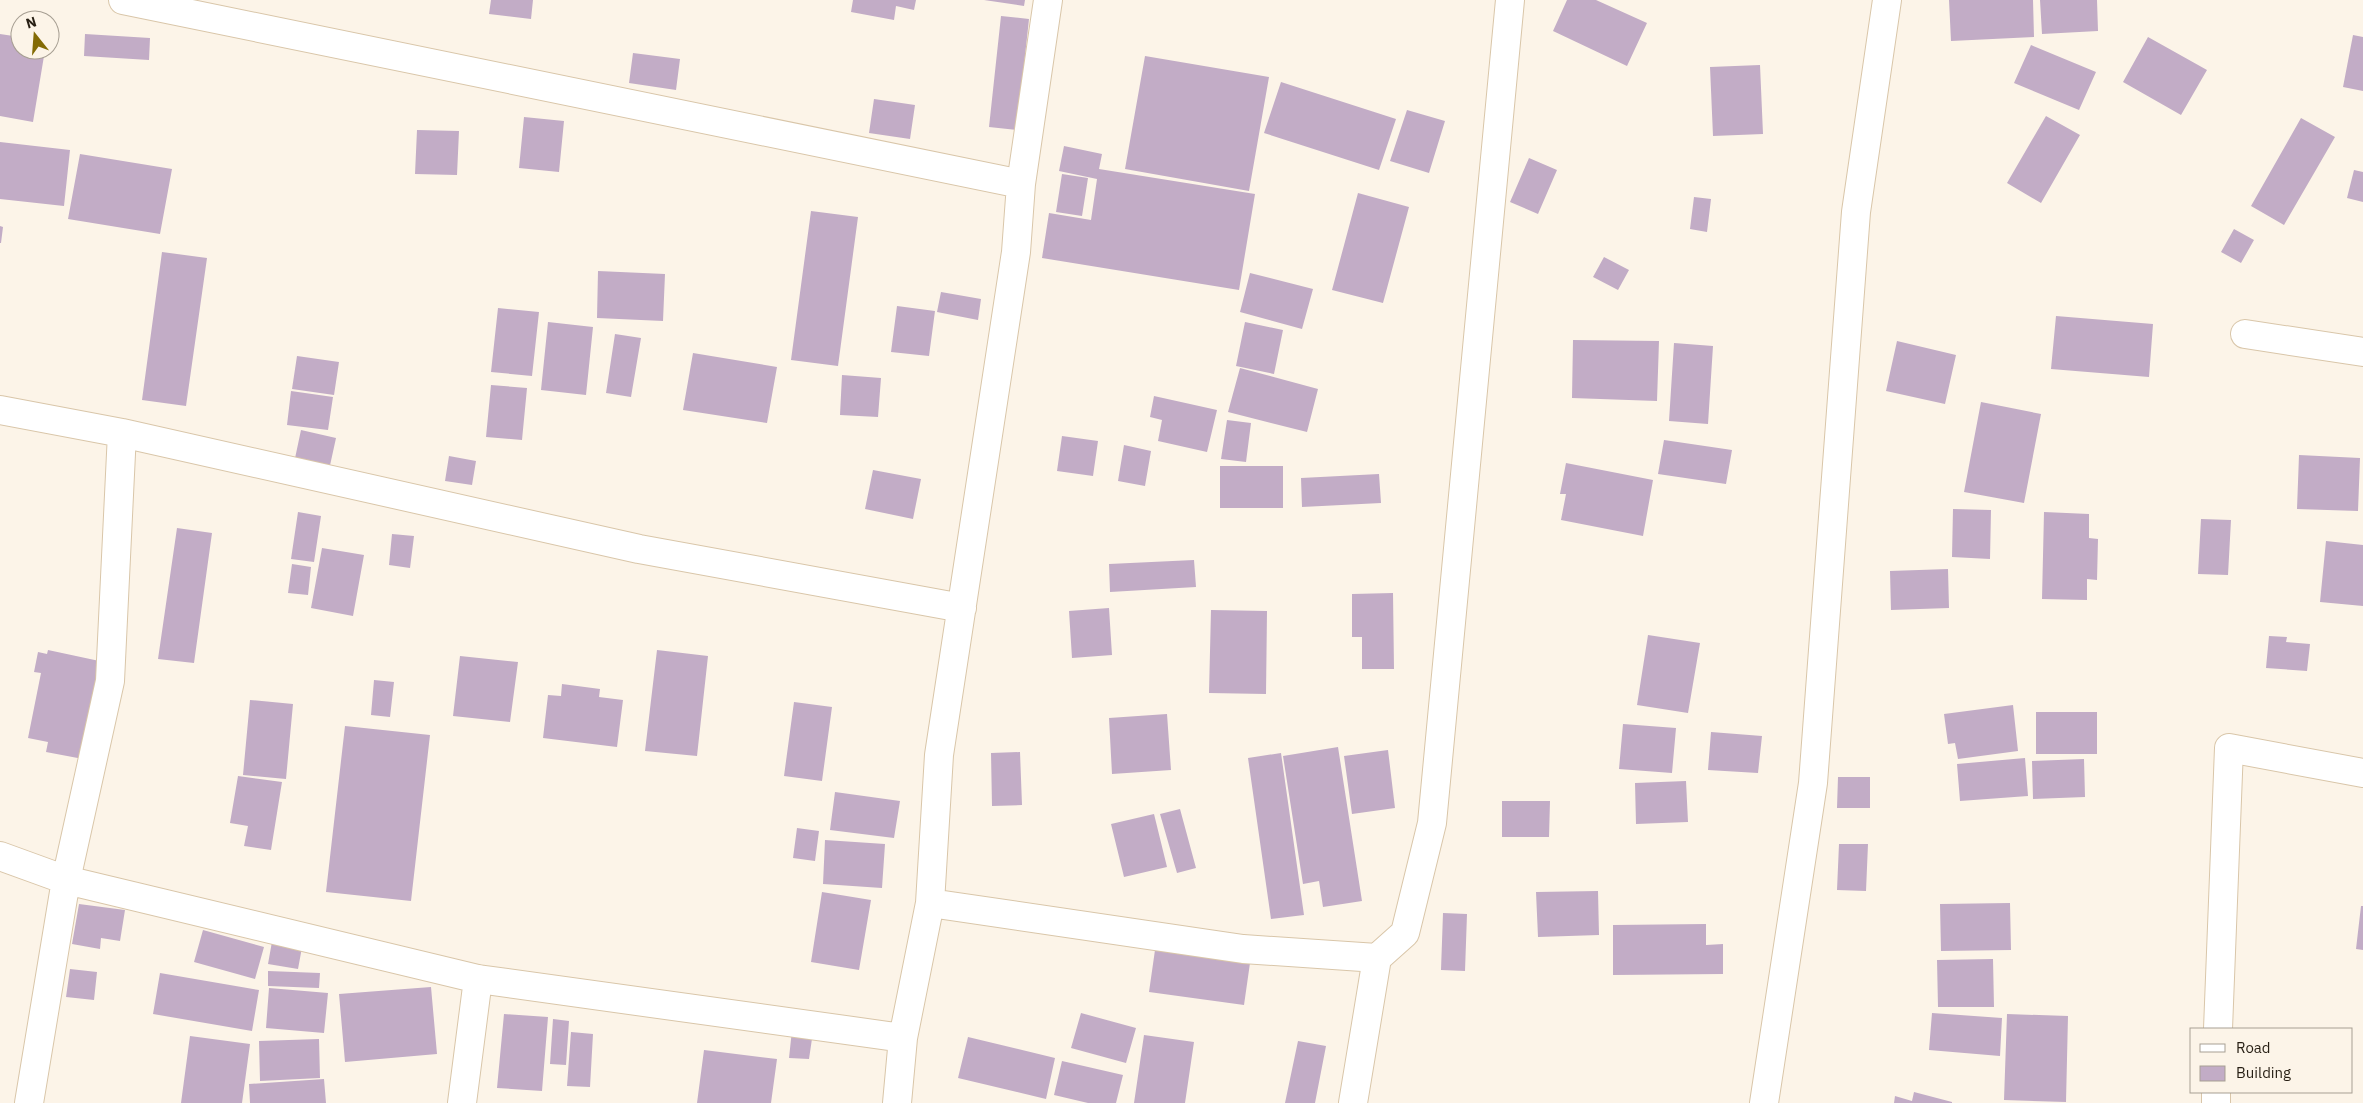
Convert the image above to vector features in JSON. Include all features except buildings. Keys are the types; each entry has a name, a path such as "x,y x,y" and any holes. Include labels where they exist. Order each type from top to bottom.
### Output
{"street":[{"path":"122,0 1021,184"},
{"path":"897,1103 903,1038 930,904 939,755 1016,252 1021,184 1048,0"},
{"path":"1353,1103 1377,958 1405,933 1432,823 1510,0"},
{"path":"1764,1103 1813,783 1856,212 1887,0"},
{"path":"2245,334 2363,352"},
{"path":"0,410 122,433 639,549 962,608"},
{"path":"29,1103 66,880 110,680 122,433"},
{"path":"2218,1028 2229,748 2363,773"},
{"path":"0,856 66,880 478,979 903,1038"},
{"path":"930,904 1243,949 1377,958"},
{"path":"462,1103 478,979"}]}
